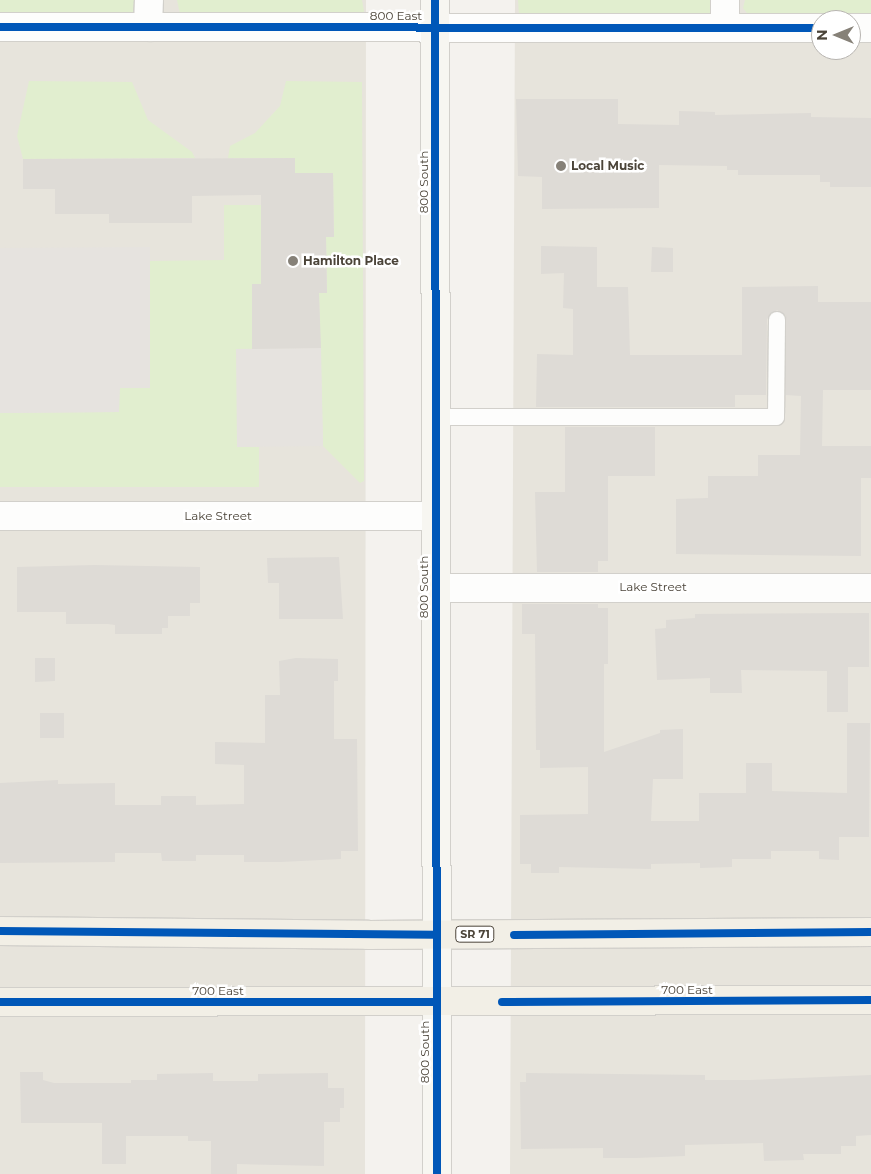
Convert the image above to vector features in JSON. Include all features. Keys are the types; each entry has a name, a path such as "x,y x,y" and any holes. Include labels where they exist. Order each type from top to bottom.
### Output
{"main road":[{"name":"800 South","path":"434,0 437,1174"},
{"name":"SR 71","path":"0,931 436,934 871,932"},
{"name":"700 East","path":"0,1002 871,1000"}],"street":[{"path":"148,0 148,27"},
{"path":"725,28 726,0"},
{"name":"800 East","path":"0,28 811,28"},
{"name":"Lake Street","path":"0,516 435,516"},
{"name":"Lake Street","path":"435,588 871,588"}],"lane":[{"path":"435,417 776,417 777,320"}],"shaded area":[{"path":"0,0 366,0 365,1174 0,1174"},
{"path":"515,0 871,0 871,1174 510,1174"},
{"path":"150,247 150,388 120,388 119,412 0,413 0,248"},
{"path":"321,348 323,446 237,447 236,349"}],"green space":[{"path":"0,0 143,0 142,14 0,20"},
{"path":"177,0 362,0 364,11 362,16 180,14"},
{"path":"518,0 712,0 713,6 708,18 519,14"},
{"path":"745,0 871,0 871,20 861,20 861,10 811,10 811,19 750,17 743,8"},
{"path":"29,81 132,82 148,120 192,152 195,158 23,159 17,136"},
{"path":"286,81 362,82 364,481 360,483 323,446 319,293 327,292 326,237 334,237 333,173 295,173 294,158 228,158 230,146 255,133 280,106"},
{"path":"224,205 269,205 261,228 261,284 252,349 237,349 237,447 259,447 259,487 0,487 0,413 119,412 119,388 150,387 149,261 224,260"}],"building":[{"path":"516,99 618,99 618,124 679,125 679,111 715,112 715,115 811,113 811,117 871,118 871,187 830,187 830,182 820,182 820,175 738,175 738,170 727,170 727,166 659,165 659,208 542,209 542,177 518,176"},
{"name":"Hamilton Place","path":"295,158 295,173 333,173 334,237 326,237 327,293 319,293 321,348 252,349 252,284 261,284 261,195 192,196 192,223 109,223 109,214 55,214 55,189 23,189 23,159"},
{"path":"541,246 597,247 597,287 628,287 630,355 742,355 742,287 818,286 818,302 871,302 871,390 823,390 822,446 871,446 871,478 861,478 861,556 676,554 676,499 708,498 708,476 758,476 758,455 800,455 801,396 786,395 786,316 777,310 767,319 766,395 735,395 735,407 536,407 537,354 573,355 573,309 563,308 564,273 541,274"},
{"path":"652,247 673,248 673,272 651,272"},
{"path":"565,427 655,427 655,476 608,476 608,561 598,561 598,572 537,572 535,492 565,492"},
{"path":"339,557 343,619 279,619 279,583 268,583 267,558"},
{"path":"94,565 200,567 200,603 190,603 190,616 168,616 168,628 162,628 162,634 115,634 115,625 66,624 66,612 17,612 17,567"},
{"path":"522,604 598,604 598,608 608,608 608,664 604,664 604,752 660,733 660,730 683,729 683,779 653,779 651,821 699,821 699,793 746,793 746,763 772,763 772,791 847,793 847,723 870,723 869,837 839,837 839,860 819,859 819,851 771,851 771,859 732,859 732,867 700,868 700,863 651,864 651,869 559,867 559,873 531,873 531,864 520,864 520,815 588,814 588,767 540,768 540,750 536,750 535,634 522,634"},
{"path":"869,613 869,667 848,667 848,712 827,712 827,671 741,670 742,693 710,693 710,678 657,680 655,629 666,628 666,620 695,618 695,614"},
{"path":"35,658 55,658 55,681 35,682"},
{"path":"296,658 338,659 338,681 334,681 334,739 357,739 358,851 341,851 341,859 281,862 244,862 244,855 196,855 196,861 162,861 161,853 115,853 115,862 0,863 0,783 58,780 58,784 115,783 115,805 161,805 161,796 196,796 196,805 244,804 244,765 215,764 215,742 265,743 265,695 280,695 279,661"},
{"path":"40,713 64,713 64,738 40,738"},
{"path":"20,1072 43,1072 43,1080 54,1083 131,1083 131,1080 157,1080 157,1074 213,1073 213,1081 258,1081 258,1074 328,1073 328,1088 344,1088 344,1108 340,1108 340,1122 324,1122 324,1166 237,1164 237,1174 211,1174 211,1141 188,1141 188,1136 126,1136 126,1164 102,1164 102,1123 21,1123"},
{"path":"526,1073 705,1075 705,1080 871,1075 871,1135 856,1136 856,1146 841,1146 841,1154 803,1154 804,1160 764,1161 763,1143 685,1145 685,1156 636,1158 603,1158 603,1148 521,1149 520,1082 526,1082"}],"cycle path":[{"path":"435,0 437,1174"},
{"path":"0,27 811,28"},
{"path":"0,931 436,935"},
{"path":"514,935 871,932"},
{"path":"502,1002 871,1000"},
{"path":"0,1002 436,1002"}],"place":[{"name":"Local Music","path":"561,166"},
{"name":"Hamilton Place","path":"293,261"}]}
